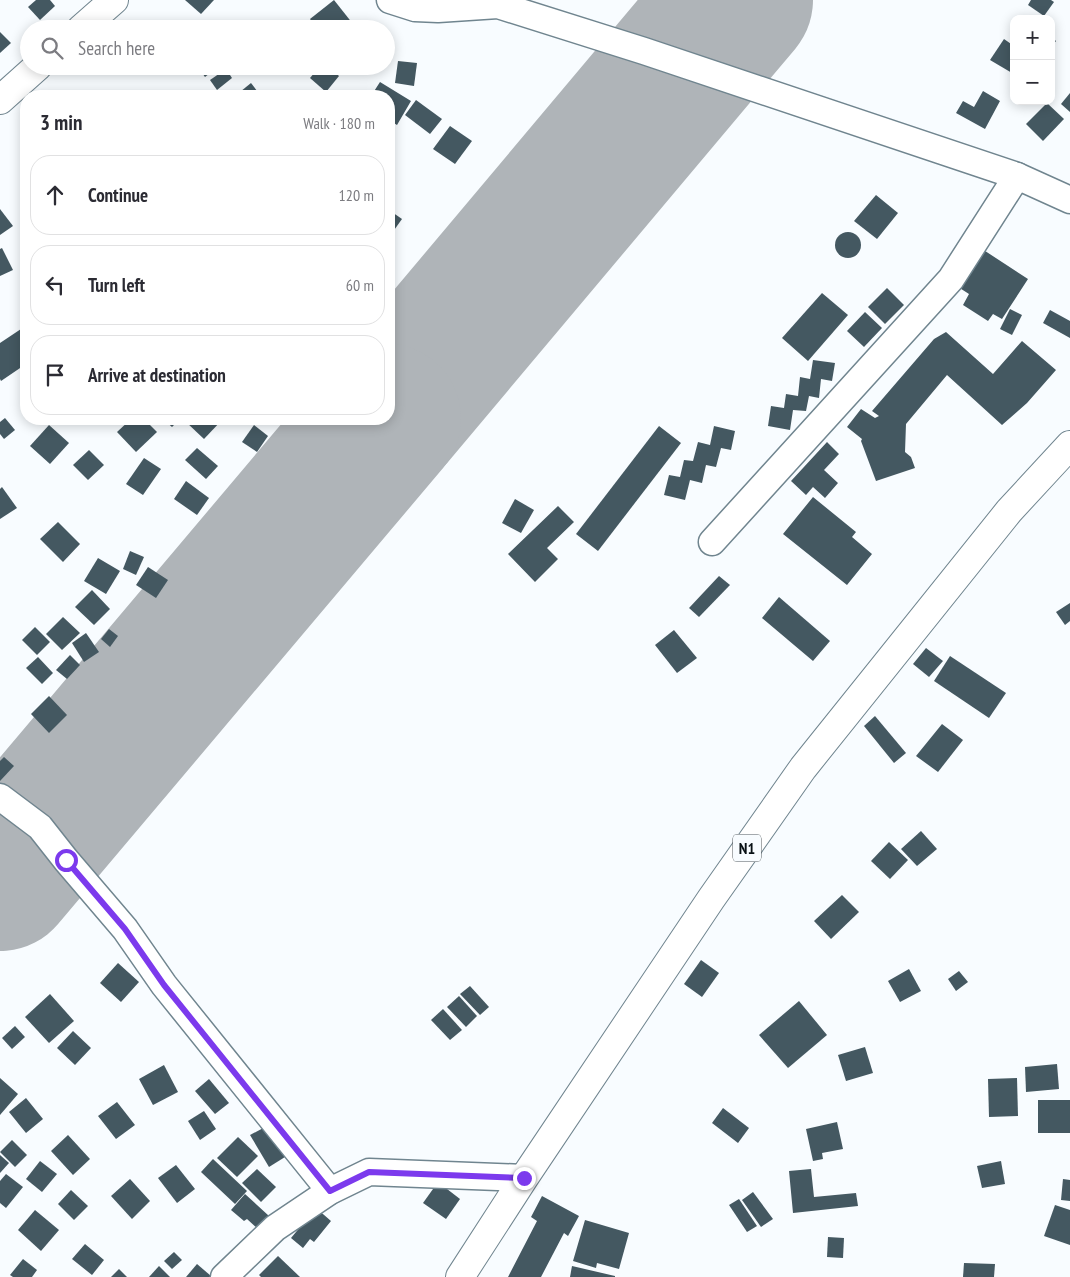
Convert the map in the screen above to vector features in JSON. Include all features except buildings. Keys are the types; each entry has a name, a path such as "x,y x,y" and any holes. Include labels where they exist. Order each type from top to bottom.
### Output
{"main road":[{"path":"91,20 114,0"},
{"path":"0,100 28,75"},
{"name":"N1","path":"460,1277 711,899 803,768 1009,511 1070,445"}],"street":[{"path":"390,0 415,8 438,9 498,5 644,51 1017,176 1070,200"},
{"path":"712,542 951,279 1017,176"},
{"path":"0,797 40,827 125,929 164,985 330,1191"},
{"path":"224,1277 275,1228 330,1191 369,1172 524,1178"}],"runway":[{"path":"395,407 737,0"},
{"path":"0,875 380,425"}],"route":[{"path":"66,860 125,929 164,985 330,1191 369,1172 524,1178"}]}
